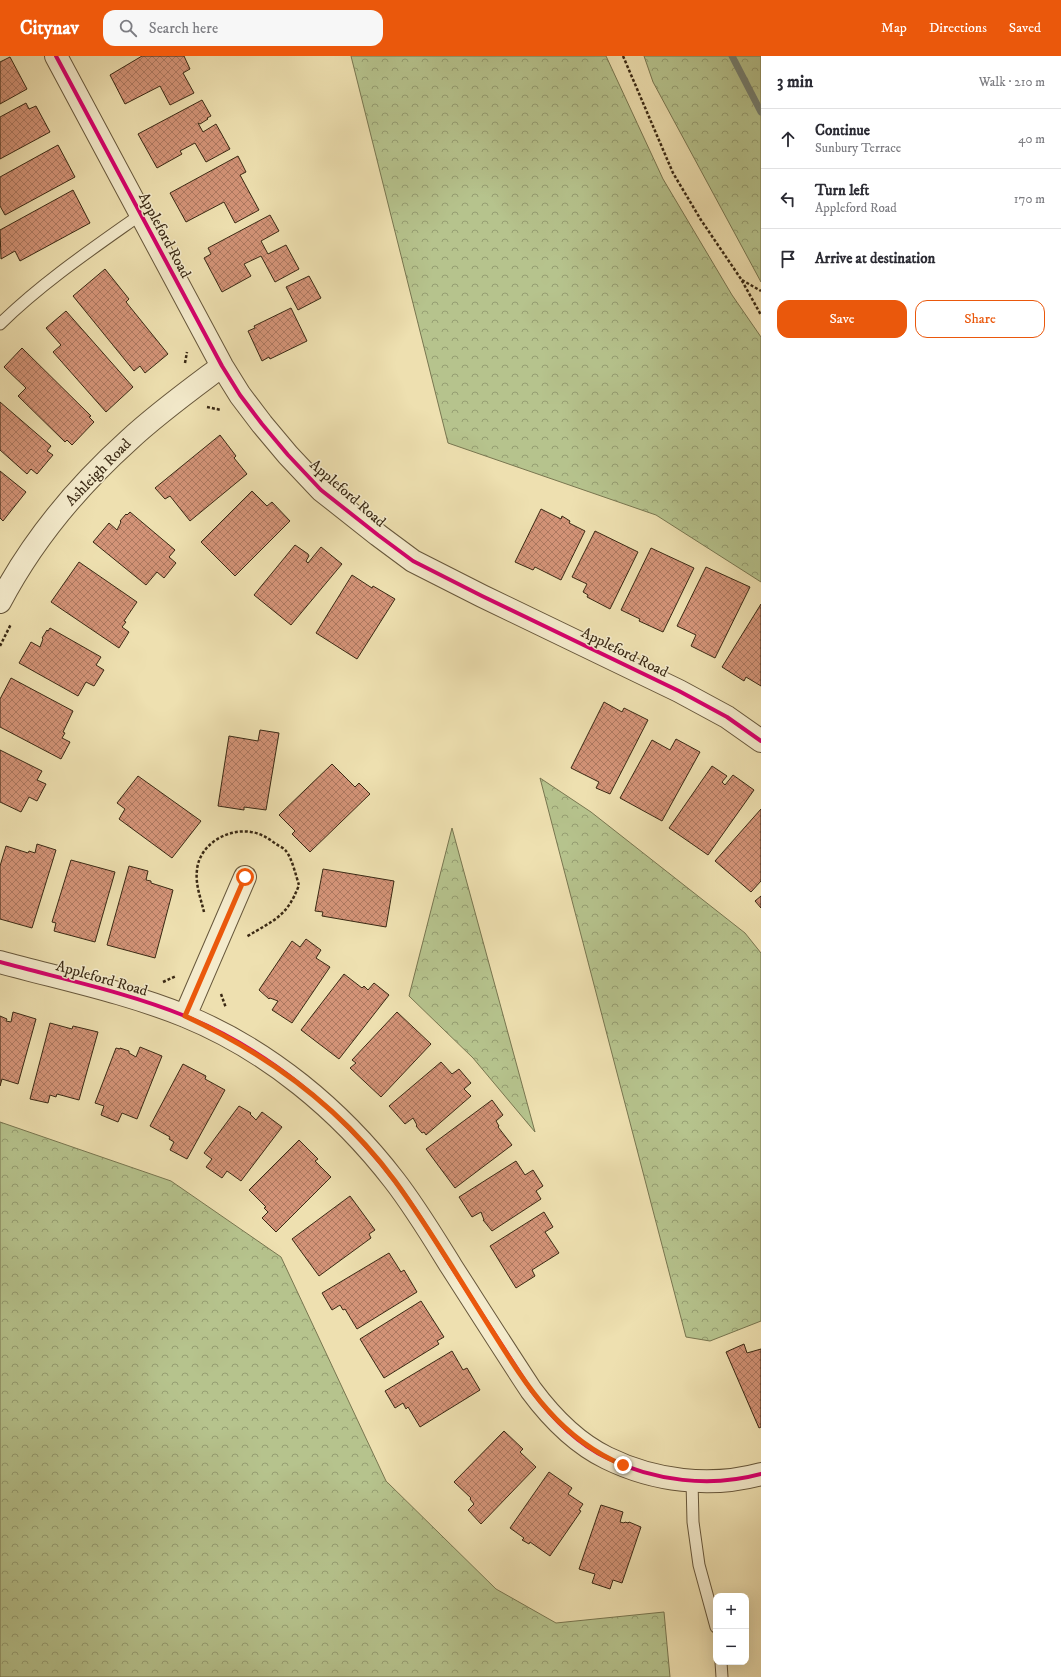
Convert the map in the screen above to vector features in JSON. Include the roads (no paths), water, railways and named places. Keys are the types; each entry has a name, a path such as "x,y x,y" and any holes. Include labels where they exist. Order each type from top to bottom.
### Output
{"street":[{"name":"Appleford Road","path":"56,56 222,366 240,395 262,424 288,455 321,490 413,561 679,691 727,717 761,741"},
{"name":"Ashleigh Road","path":"5,600 27,556 64,508 96,472 134,435 222,366"},
{"path":"185,1016 245,877"},
{"name":"Appleford Road","path":"0,962 126,996 185,1016 217,1031 273,1065 320,1100 350,1129 394,1181 423,1222 543,1407 562,1426 606,1458 643,1472 692,1481 718,1482 741,1480 761,1474"}],"lane":[{"path":"2,318 91,248 140,215"},
{"path":"692,1481 693,1522 699,1565 713,1616"},
{"path":"721,1665 722,1677"}],"waterway":[{"path":"732,56 761,112"}]}
